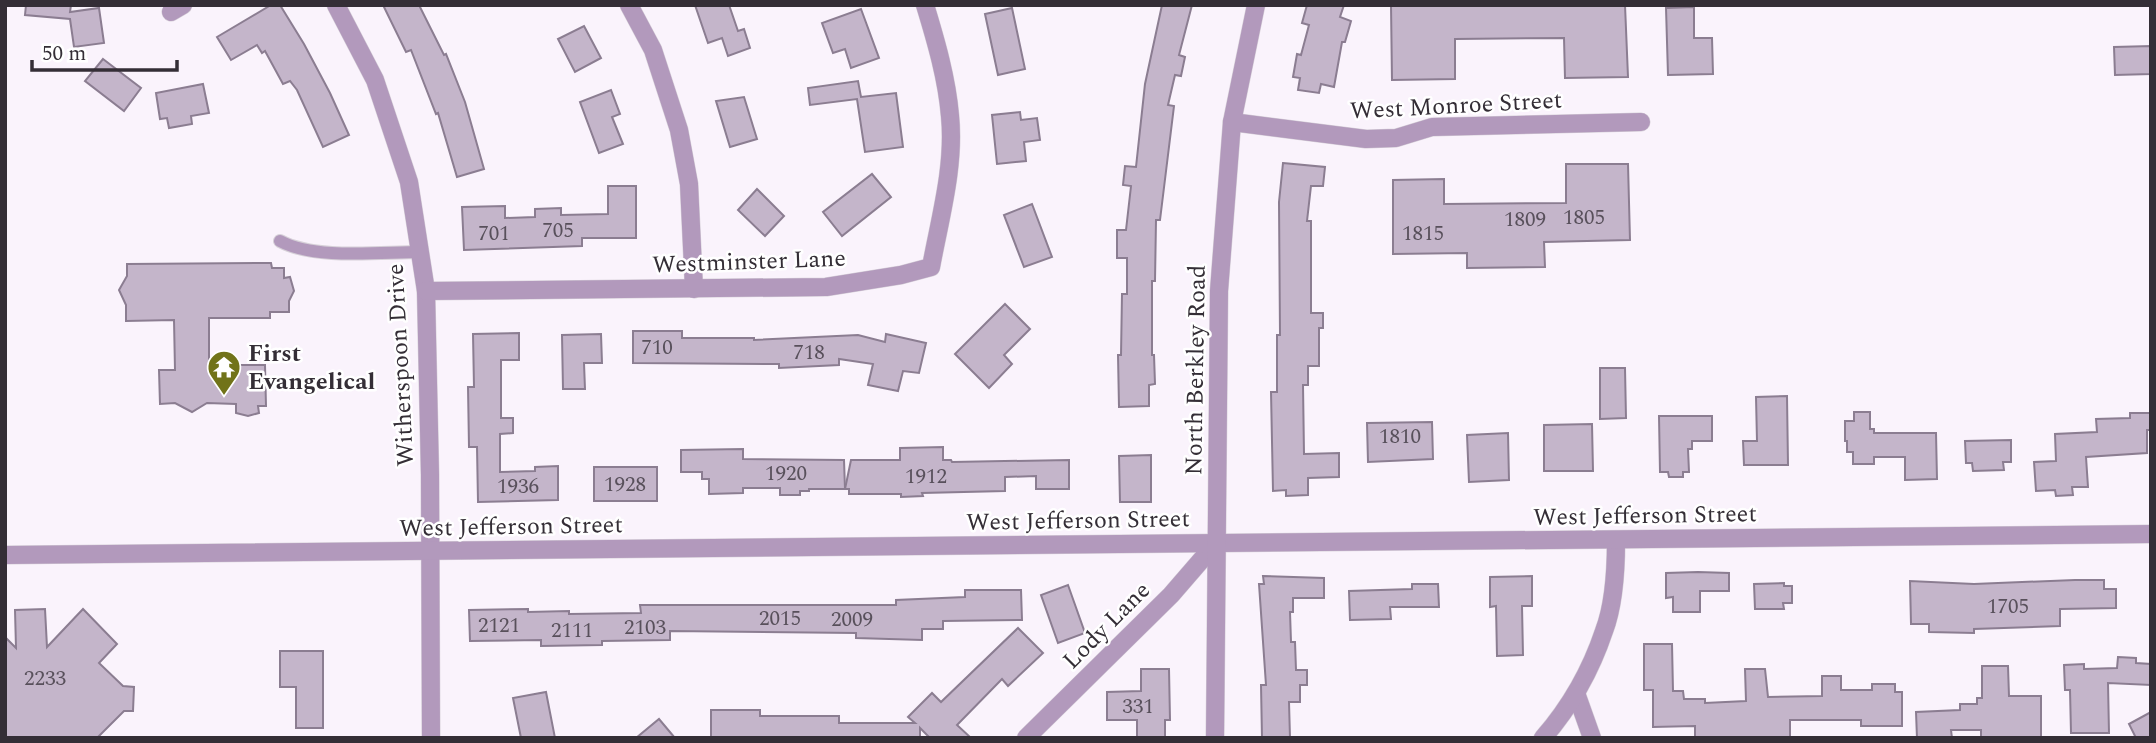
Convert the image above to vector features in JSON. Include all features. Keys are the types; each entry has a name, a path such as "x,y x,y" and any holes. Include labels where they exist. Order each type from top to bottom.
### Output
{"street":[{"name":"Witherspoon Drive","path":"336,5 375,80 409,182 426,291 430,738"},
{"path":"629,5 653,50 679,130 689,184 694,289"},
{"name":"Westminster Lane","path":"426,291 826,287 901,275 932,267 951,142 950,116 936,39 925,5"},
{"name":"North Berkley Road","path":"1215,738 1219,291 1232,122 1256,5"},
{"name":"West Monroe Street","path":"1232,122 1366,139 1396,138 1432,127 1641,122"},
{"name":"West Jefferson Street","path":"5,555 2151,534"},
{"path":"1543,738 1576,694 1605,629 1616,569 1616,541"},
{"name":"Lody Lane","path":"1026,738 1171,595 1216,543"},
{"path":"1576,694 1592,738"}],"lane":[{"path":"280,242 298,250 315,252 420,252"}],"building":[{"path":"26,5 71,5 70,12 99,8 104,43 74,47 70,19 25,15"},
{"path":"271,5 280,5 304,44 349,135 323,147 297,90 290,81 283,84 265,51 262,53 257,45 231,60 217,37"},
{"path":"383,5 419,5 444,55 446,54 465,102 484,169 457,177 438,113 436,114 411,50 406,52"},
{"path":"695,5 729,5 738,31 744,29 750,48 728,56 722,38 708,43"},
{"path":"1162,5 1192,5 1179,55 1185,57 1181,76 1175,75 1168,105 1174,106 1160,220 1156,220 1155,281 1152,281 1152,355 1155,384 1149,385 1149,406 1119,407 1118,355 1121,355 1122,294 1127,294 1127,258 1117,258 1117,230 1126,230 1131,186 1123,185 1125,166 1136,167 1145,84"},
{"path":"1307,5 1344,5 1340,17 1351,21 1345,42 1342,42 1334,87 1321,84 1319,93 1298,90 1300,78 1293,77 1297,54 1301,55 1309,25 1302,23"},
{"path":"1391,5 1625,5 1628,77 1565,78 1564,38 1455,39 1455,79 1392,80"},
{"path":"1694,7 1694,38 1712,38 1713,74 1668,75 1666,8"},
{"path":"1012,8 1025,69 998,75 985,14"},
{"path":"861,9 879,58 851,68 845,49 833,53 822,23"},
{"path":"584,26 601,58 575,72 558,39"},
{"path":"2151,46 2151,74 2115,75 2114,47"},
{"path":"103,59 141,88 124,111 85,81"},
{"path":"858,81 861,97 896,93 903,147 865,152 857,99 810,105 808,88"},
{"path":"203,84 209,113 191,116 192,124 169,128 167,118 160,119 156,93"},
{"path":"611,90 620,114 612,117 623,144 599,153 580,102"},
{"path":"744,97 757,139 730,147 716,101"},
{"path":"1020,112 1021,120 1037,118 1040,140 1024,142 1026,161 997,164 992,115"},
{"path":"1283,163 1325,167 1323,186 1311,186 1307,221 1311,221 1311,313 1323,313 1323,328 1319,328 1319,366 1308,366 1308,385 1303,385 1304,454 1339,453 1339,477 1308,478 1308,495 1286,496 1286,490 1273,491 1271,392 1277,392 1277,335 1280,335 1279,202"},
{"path":"1566,164 1628,164 1630,240 1544,242 1545,267 1467,268 1467,253 1393,254 1393,180 1444,179 1444,204 1566,203"},
{"path":"872,174 891,197 842,236 823,212"},
{"path":"608,186 636,186 636,238 582,238 582,246 464,250 462,207 505,206 505,218 535,217 535,209 561,208 561,215 608,214"},
{"path":"757,189 784,216 765,236 738,210"},
{"path":"1032,204 1052,257 1024,267 1004,215"},
{"path":"271,263 272,268 284,268 284,278 290,277 294,291 289,301 289,312 270,312 270,318 209,318 209,365 265,365 266,406 258,406 259,413 248,416 236,413 236,404 207,403 192,412 175,403 160,404 159,370 175,370 174,320 126,321 126,305 119,290 127,276 127,264"},
{"path":"1005,304 1030,329 1004,355 1012,364 989,388 955,354"},
{"path":"633,331 682,331 682,338 754,340 858,335 885,342 886,334 926,343 919,373 903,371 898,391 868,385 873,364 839,359 839,365 779,368 779,364 633,363"},
{"path":"519,333 519,360 501,360 501,418 513,418 513,433 500,434 500,472 535,471 535,467 558,466 558,500 478,502 477,447 469,447 468,387 474,387 473,334"},
{"path":"601,334 602,363 584,363 585,389 563,389 562,335"},
{"path":"1600,368 1625,368 1626,418 1600,419"},
{"path":"1787,396 1788,465 1744,465 1743,441 1757,441 1756,397"},
{"path":"1854,412 1870,412 1870,429 1874,429 1874,433 1936,433 1937,479 1905,480 1905,457 1874,457 1874,464 1853,464 1853,452 1847,452 1845,421 1854,421"},
{"path":"2130,413 2151,413 2151,430 2147,430 2147,453 2086,457 2088,487 2072,487 2073,495 2056,496 2055,490 2036,491 2034,462 2056,461 2055,434 2097,432 2096,419 2130,418"},
{"path":"1659,416 1712,416 1712,441 1692,441 1692,449 1688,449 1689,472 1683,472 1683,477 1669,477 1668,472 1660,472"},
{"path":"1432,422 1433,459 1368,462 1367,423"},
{"path":"1592,424 1593,471 1544,471 1544,425"},
{"path":"1508,433 1509,480 1469,482 1467,435"},
{"path":"2011,440 2011,462 2003,462 2004,470 1973,471 1972,463 1966,463 1965,441"},
{"path":"943,447 943,460 952,462 1069,460 1069,489 1036,489 1036,476 1005,477 1005,491 922,493 923,496 901,497 901,494 849,494 849,489 845,489 851,460 900,460 900,448"},
{"path":"743,449 743,459 844,460 845,489 809,489 800,491 800,495 780,495 780,488 743,488 743,493 709,494 709,479 702,479 702,472 681,472 681,450"},
{"path":"1151,455 1151,502 1120,502 1119,456"},
{"path":"594,467 657,467 657,501 594,501"},
{"path":"1666,573 1729,573 1729,591 1700,591 1700,612 1673,612 1673,597 1666,598"},
{"path":"1263,576 1324,578 1324,598 1293,598 1293,612 1290,612 1296,670 1307,670 1307,685 1300,685 1300,702 1289,702 1290,738 1262,738 1261,685 1266,685 1259,584 1264,584"},
{"path":"1532,576 1532,606 1522,606 1523,655 1497,656 1496,606 1490,607 1490,577"},
{"path":"2104,580 2104,589 2116,589 2116,608 2060,609 2060,626 1974,629 1974,633 1929,632 1929,624 1911,624 1910,581 1974,584"},
{"path":"1784,583 1784,586 1792,586 1792,603 1783,603 1784,609 1755,609 1754,584"},
{"path":"1412,584 1438,584 1439,607 1390,607 1391,619 1350,620 1349,591 1412,589"},
{"path":"1068,585 1085,633 1058,643 1041,595"},
{"path":"965,590 1021,590 1022,620 943,621 943,629 922,629 922,640 856,638 856,633 670,631 670,640 602,641 602,645 541,646 541,640 470,641 469,610 528,609 528,612 569,611 569,614 641,613 640,605 896,605 896,600 965,597"},
{"path":"45,609 47,647 83,609 117,644 99,663 123,686 134,687 133,711 124,711 97,738 5,738 5,637 16,648 15,610"},
{"path":"1018,628 1043,653 1008,686 1002,679 957,725 971,738 930,738 920,728 920,738 711,738 711,710 760,710 760,716 839,716 839,723 915,723 908,717 932,693 941,702"},
{"path":"1644,644 1672,644 1673,691 1683,691 1684,699 1705,699 1705,703 1746,701 1745,669 1765,669 1768,697 1822,696 1822,676 1841,676 1841,690 1872,690 1872,684 1895,684 1895,692 1902,692 1902,726 1861,726 1861,720 1790,720 1790,738 1695,738 1695,726 1653,727 1653,690 1644,690"},
{"path":"280,651 323,651 323,728 296,728 296,687 280,687"},
{"path":"2118,657 2136,658 2136,663 2151,664 2151,685 2108,683 2109,733 2071,733 2070,690 2065,690 2064,665 2084,664 2084,669 2117,668"},
{"path":"1982,666 2008,666 2009,696 2041,696 2041,738 1981,738 1981,730 1951,730 1952,738 1917,738 1916,712 1960,710 1960,704 1977,704 1977,698 1982,698"},
{"path":"1141,669 1169,669 1170,720 1165,720 1165,738 1137,738 1137,720 1107,720 1107,692 1141,691"},
{"path":"546,692 555,738 521,738 513,698"},
{"path":"2151,712 2151,738 2136,738 2129,724"},
{"path":"659,719 675,738 636,738"}],"place":[{"name":"First Evangelical","path":"224,397"}]}
